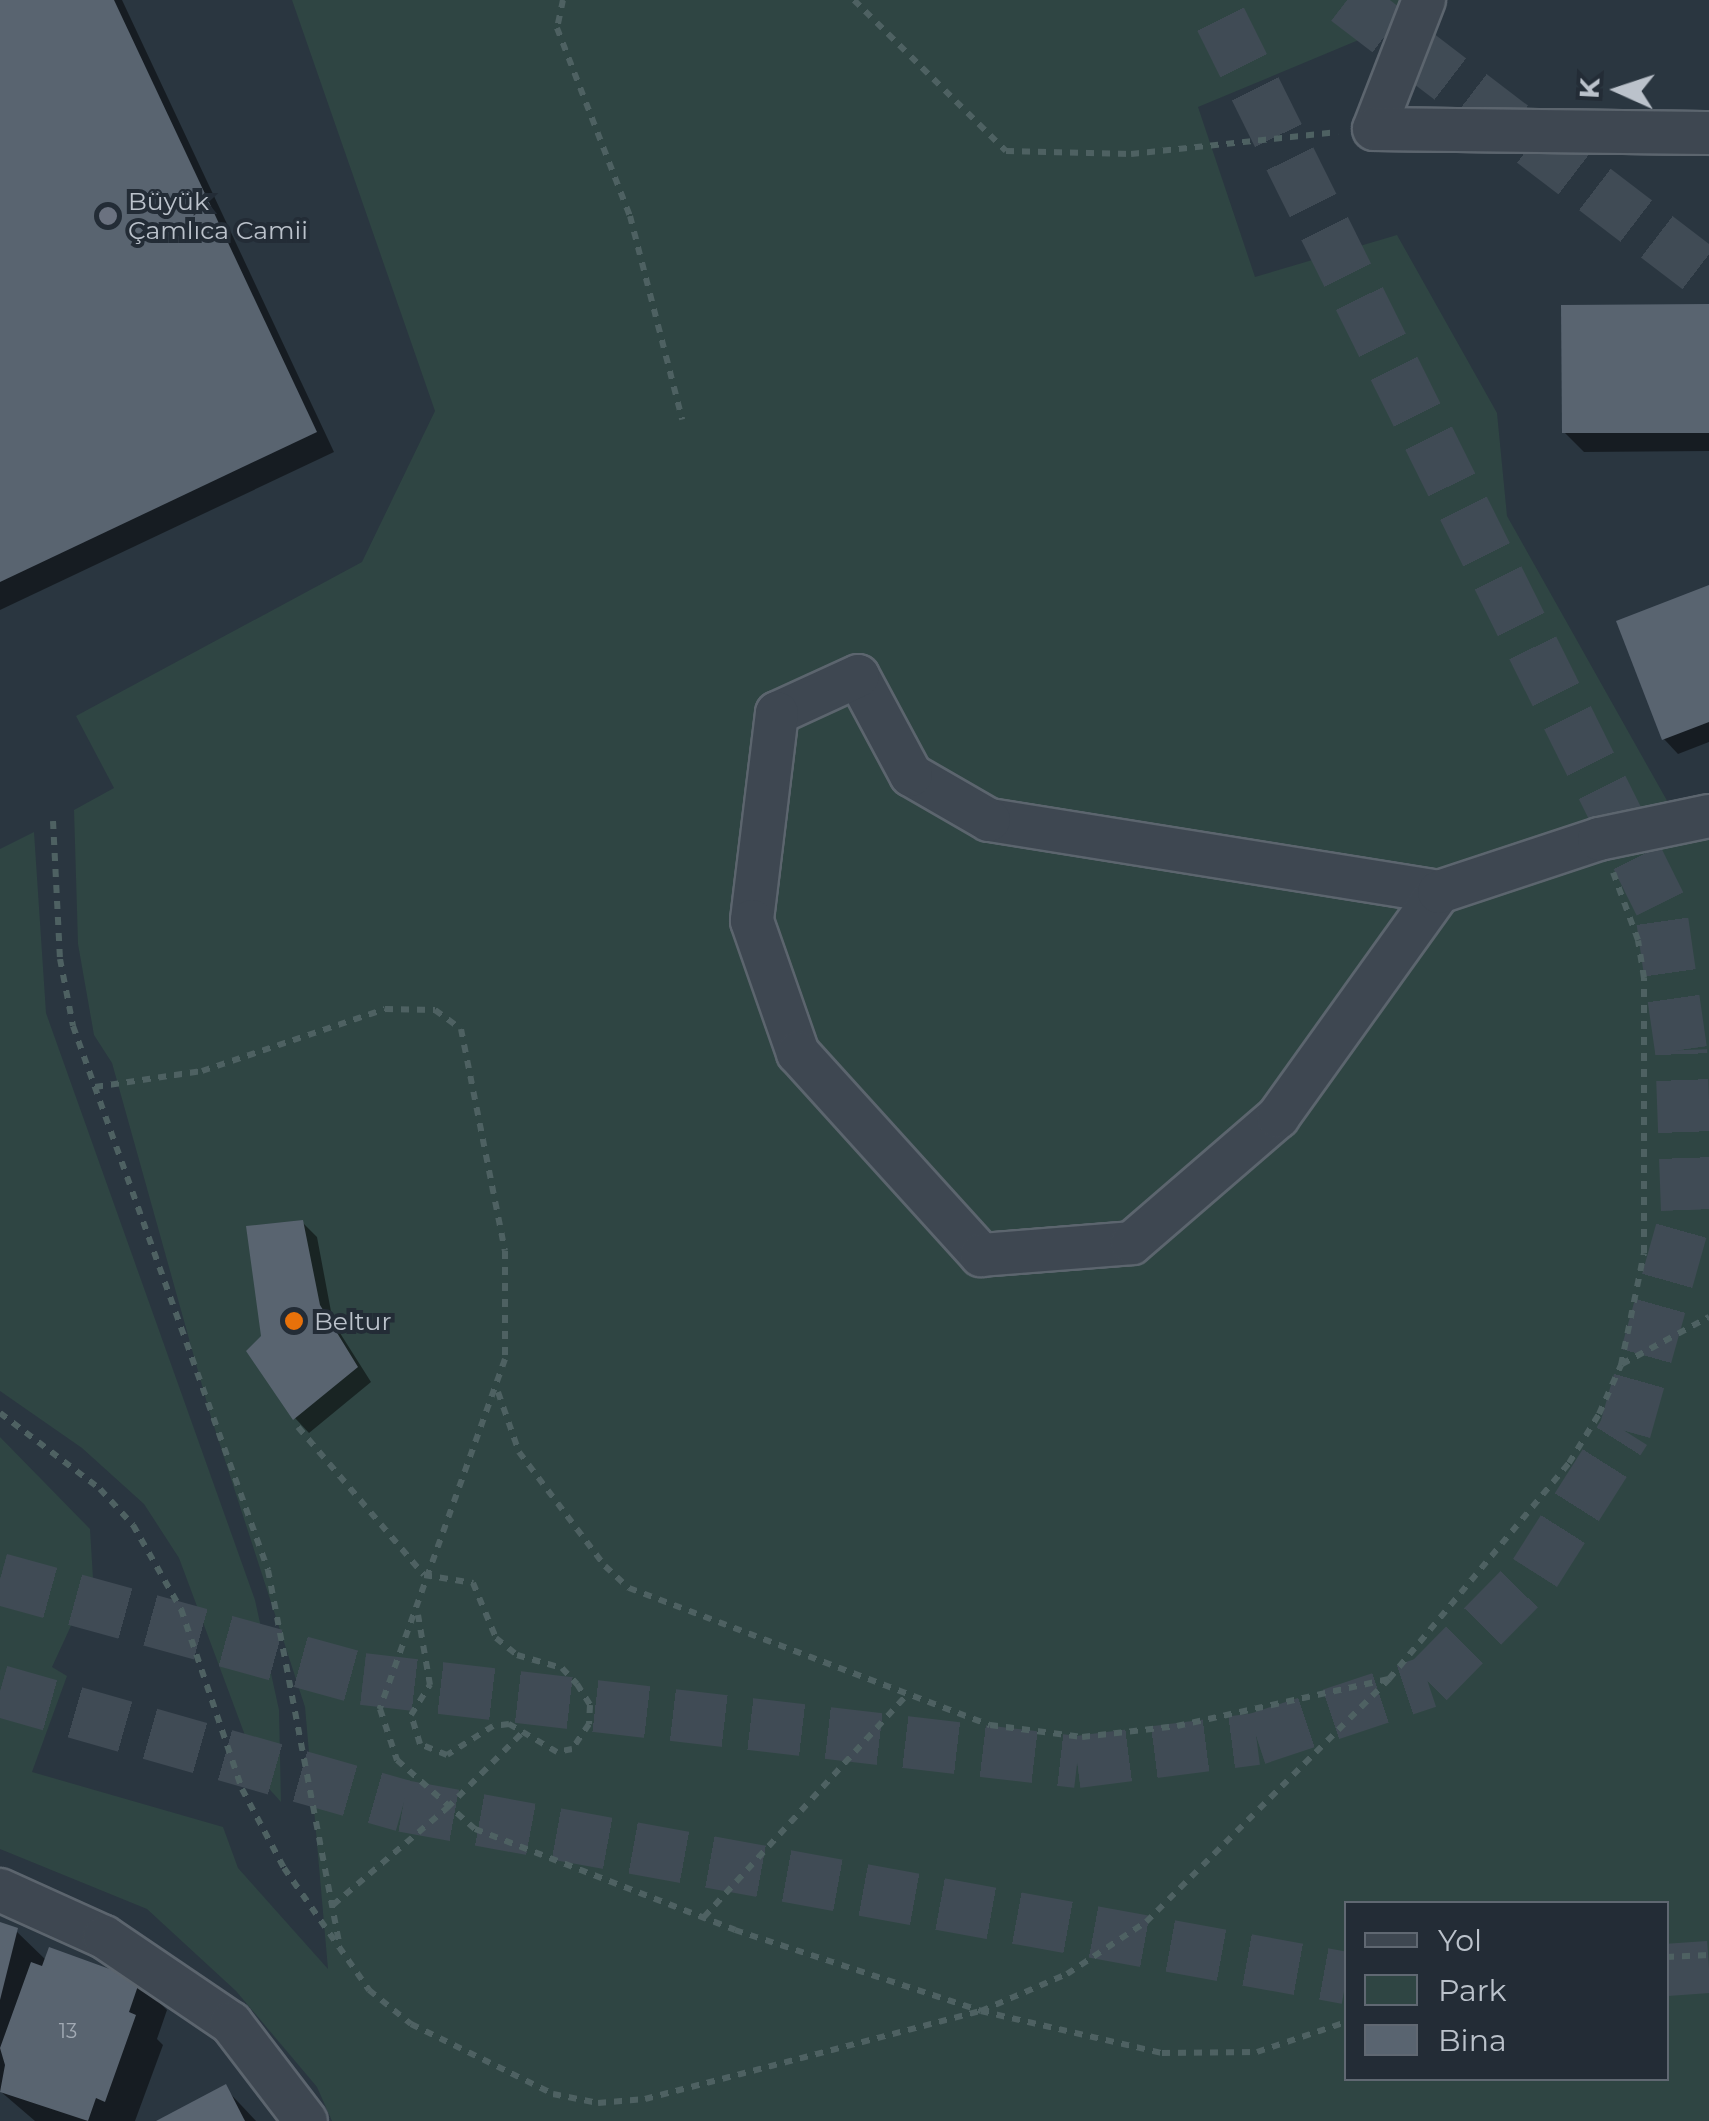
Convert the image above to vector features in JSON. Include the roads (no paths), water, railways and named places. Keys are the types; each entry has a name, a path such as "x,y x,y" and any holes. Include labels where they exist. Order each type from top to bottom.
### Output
{"street":[{"path":"1424,0 1374,128 1709,133"},
{"path":"1439,892 1278,1117 1132,1243 981,1255 798,1053 752,921 777,713 858,676 911,776 989,820 1439,892 1599,839 1709,816"},
{"path":"0,1890 104,1937 232,2023 306,2121"}],"tunnel":[{"path":"0,1579 363,1679 1077,1762 1257,1739 1428,1682 1535,1573 1625,1431 1687,1210 1681,1050 1660,904 1211,0"},
{"path":"1347,0 1709,277"},
{"path":"0,1691 403,1806 1344,1978"},
{"path":"1669,1970 1709,1967"}],"place":[{"name":"Büyük Çamlıca Camii","path":"108,216"},
{"name":"Beltur","path":"294,1321"}]}
